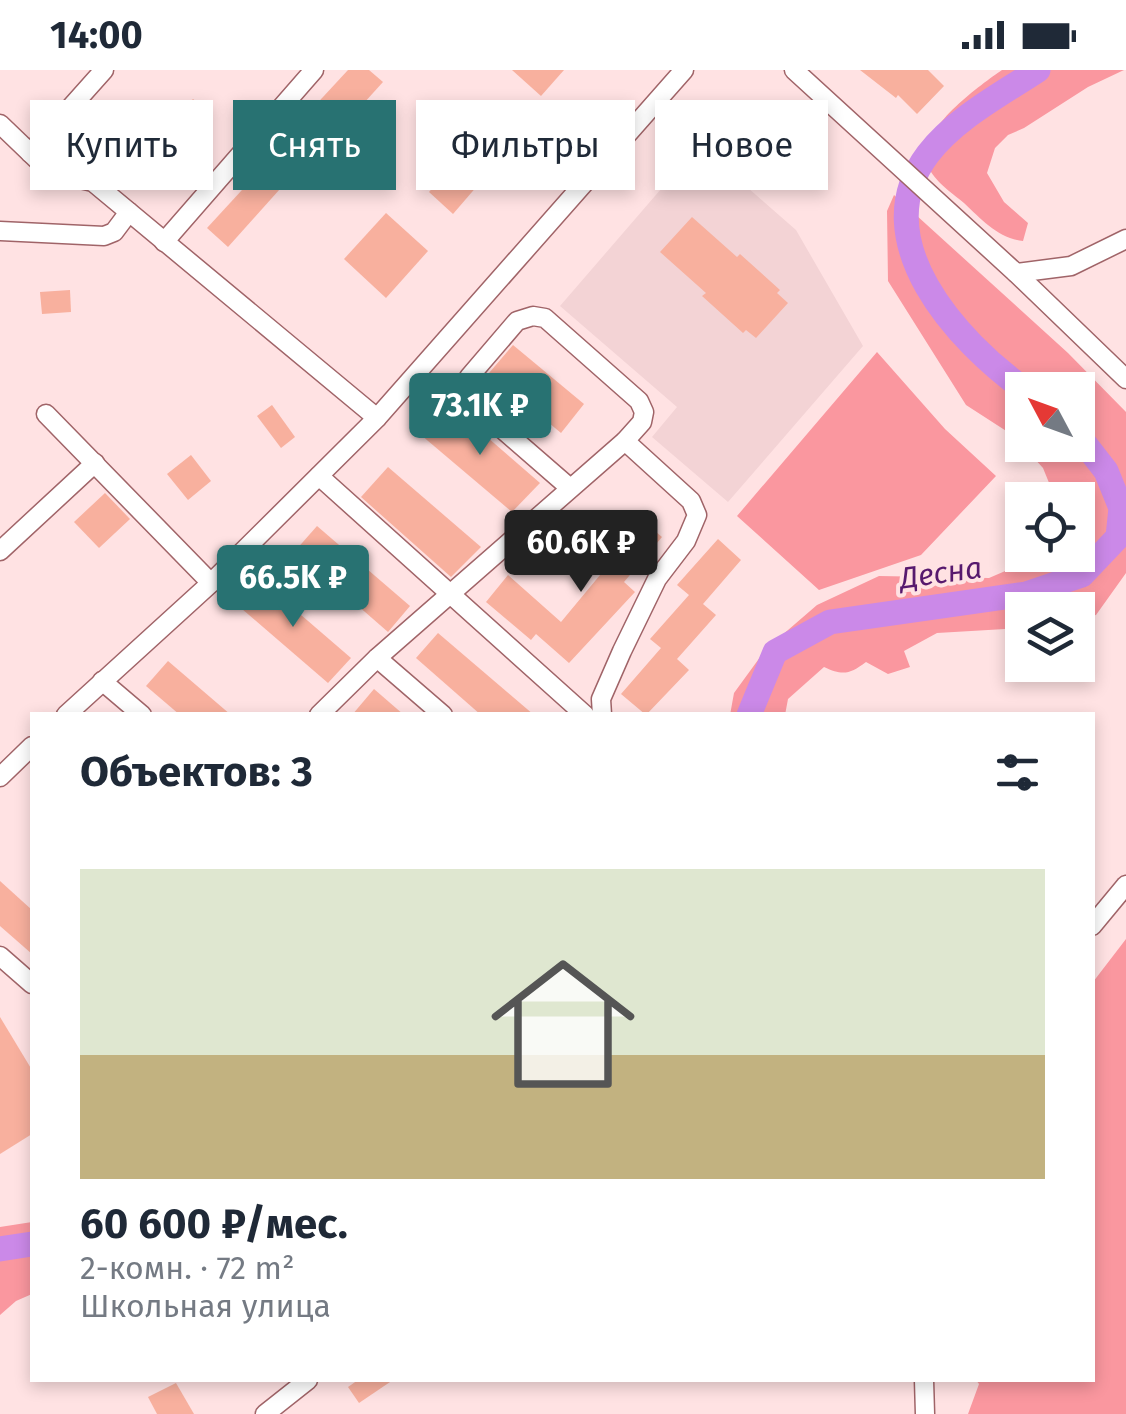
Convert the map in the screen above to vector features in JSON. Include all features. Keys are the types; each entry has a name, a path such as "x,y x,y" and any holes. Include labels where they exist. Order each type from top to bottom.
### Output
{"street":[{"path":"77,100 104,70"},
{"path":"164,242 314,70"},
{"path":"69,712 211,583 377,418 684,70"},
{"path":"794,70 1116,366 1126,380"},
{"path":"0,124 30,153"},
{"path":"102,190 377,418"},
{"path":"0,231 104,236 114,232 128,212"},
{"path":"1016,273 1072,266 1126,239"},
{"path":"322,712 624,442 642,422 644,412 639,401 545,318 533,316 516,321 469,377 467,389 470,401 570,488"},
{"path":"46,414 211,583"},
{"path":"602,712 601,699 622,651 658,579 686,540 697,515 691,501 624,442"},
{"path":"0,551 94,463"},
{"path":"319,476 582,712"},
{"path":"378,658 439,712"},
{"path":"102,681 138,712"},
{"path":"0,777 30,748"},
{"path":"1095,922 1126,884"},
{"path":"0,956 30,982"},
{"path":"265,1414 305,1382"},
{"path":"924,1382 925,1414"}],"shaded area":[{"path":"1002,70 1124,70 1008,135 995,148 987,173 1004,202 1028,223 1023,241 984,222 937,180 927,163 926,150 940,123"},
{"path":"660,190 750,190 796,230 863,346 728,502 652,437 677,407 560,306"},
{"path":"894,195 1087,372 1005,372 1005,430 966,405 888,281 887,211"},
{"path":"877,352 945,429 996,476 921,555 819,590 737,516"},
{"path":"1095,380 1126,412 1126,573 1096,615 1095,592 1005,592 1005,629 937,633 904,651 910,667 888,674 866,662 846,672 824,667 788,699 786,712 731,712 734,693 766,649 817,605 879,576 989,578 1005,571 1095,572 1095,482 1049,482 1038,462 1095,462"},
{"path":"1126,939 1126,1414 968,1414 978,1382 1095,1382 1095,979"},
{"path":"30,1222 30,1295 0,1315 0,1227"}],"building":[{"path":"348,70 369,70 383,82 367,100 320,100"},
{"path":"512,70 564,70 541,96"},
{"path":"860,70 928,70 944,86 917,114 898,95 896,98"},
{"path":"242,190 279,190 228,247 207,228"},
{"path":"431,190 474,190 453,214"},
{"path":"386,213 428,251 386,298 344,259"},
{"path":"692,217 737,257 740,254 780,290 777,293 788,303 756,338 746,330 743,333 660,252"},
{"path":"70,290 71,312 42,314 40,292"},
{"path":"513,345 584,404 561,433 489,373"},
{"path":"448,403 540,483 512,512 421,435"},
{"path":"272,405 295,437 281,448 257,416"},
{"path":"191,455 211,481 188,500 167,474"},
{"path":"388,467 481,547 451,577 361,497"},
{"path":"105,493 130,519 99,548 74,522"},
{"path":"634,513 662,537 624,582 635,592 569,663 536,634 531,640 486,602 508,575 561,622 605,569 594,559"},
{"path":"317,526 410,606 388,632 295,551"},
{"path":"718,539 741,560 703,604 716,615 677,659 689,670 649,712 642,712 621,694 661,648 650,639 689,595 677,585"},
{"path":"257,577 351,658 328,683 235,603"},
{"path":"438,633 530,712 478,712 416,658"},
{"path":"168,661 228,712 176,712 146,686"},
{"path":"374,689 401,712 355,712"},
{"path":"0,881 30,908 30,952 0,926"},
{"path":"0,1017 30,1067 30,1135 0,1154"},
{"path":"355,1382 390,1382 359,1403 348,1387"},
{"path":"176,1383 194,1414 157,1414 148,1397"}],"waterway":[{"name":"Десна","path":"1005,375 972,345 927,286 912,254 906,220 911,187 939,141 979,108 1038,70"},
{"name":"Десна","path":"750,712 775,652 830,622 1026,594 1082,575 1118,537 1121,508 1106,471 1095,457"},
{"name":"Десна","path":"0,1249 30,1244"}]}
